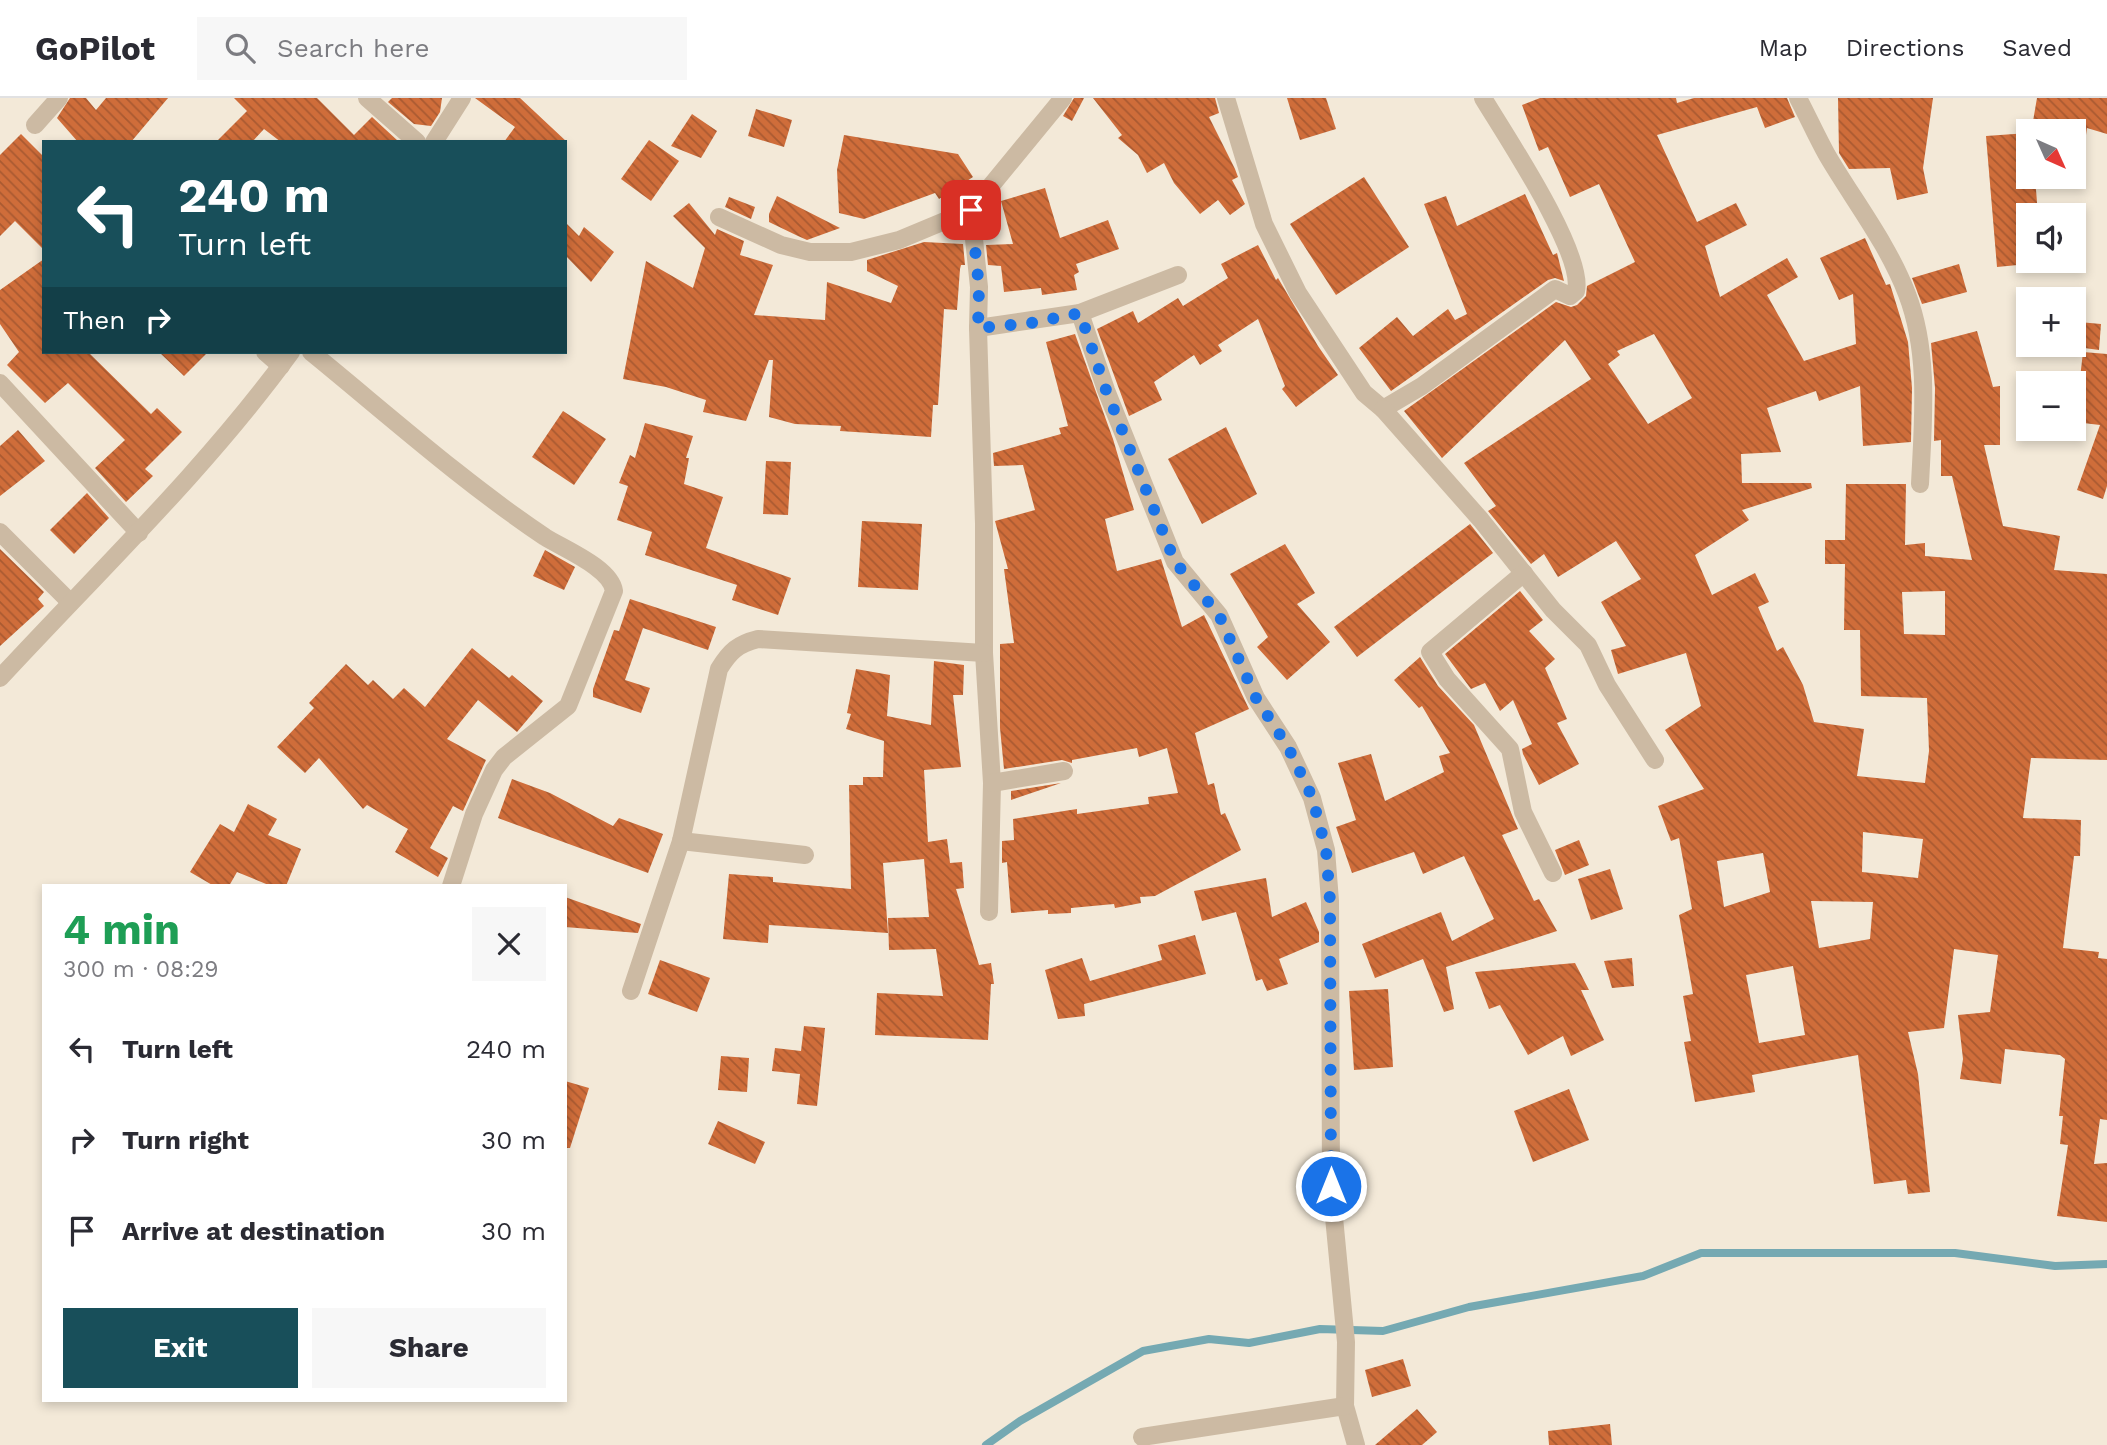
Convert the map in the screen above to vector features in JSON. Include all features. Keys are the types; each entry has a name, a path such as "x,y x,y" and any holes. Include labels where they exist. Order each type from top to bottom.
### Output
{"street":[{"path":"35,125 59,98"},
{"path":"367,98 415,140"},
{"path":"435,140 462,98"},
{"path":"719,217 781,244 810,252 851,252 899,240 971,210 1063,98"},
{"path":"1226,98 1264,224 1292,281 1364,393 1382,409 1553,610 1587,645 1607,685 1655,760"},
{"path":"1382,409 1422,386 1555,289 1570,296 1576,290 1577,272 1553,217 1483,98"},
{"path":"1798,98 1826,154 1891,257 1908,296 1918,336 1925,395 1920,484"},
{"path":"971,210 979,287 984,653 992,783 989,912"},
{"path":"978,328 1031,323 1080,313 1178,275"},
{"path":"1080,313 1106,390 1175,562 1219,615 1256,698 1288,747 1312,797 1326,849 1330,901 1331,1186 1344,1334 1345,1406 1356,1445"},
{"path":"313,354 438,455 544,536 605,573 613,583 614,591 568,706 504,757 494,770 474,814 452,884"},
{"path":"0,678 205,460 286,359"},
{"path":"0,383 139,533"},
{"path":"0,532 70,602"},
{"path":"1524,573 1430,652 1447,679 1510,749 1523,812 1553,873"},
{"path":"631,991 681,841 719,669 738,644 758,639 984,653"},
{"path":"992,783 1064,771"},
{"path":"681,841 805,855"},
{"path":"1142,1437 1345,1406"}],"building":[{"path":"70,98 86,98 96,110 106,98 168,98 133,140 76,140 57,118"},
{"path":"234,98 317,98 354,135 372,117 397,140 278,140 264,129 254,140 218,140 247,111"},
{"path":"392,98 442,98 440,112 431,126 414,124 388,102"},
{"path":"475,98 520,98 565,140 505,140 515,127"},
{"path":"1074,98 1084,98 1072,121 1063,116"},
{"path":"1093,98 1215,98 1219,113 1209,117 1235,169 1238,177 1232,180 1245,204 1230,215 1218,200 1200,214 1174,183 1164,163 1147,173 1138,155 1118,138 1122,135"},
{"path":"1287,98 1326,98 1336,129 1300,140"},
{"path":"1540,98 1676,98 1677,103 1694,98 1787,98 1795,117 1765,128 1757,107 1657,135 1697,222 1736,203 1747,225 1705,246 1720,297 1787,258 1798,277 1767,295 1804,361 1856,344 1853,294 1839,300 1820,258 1865,238 1886,285 1890,284 1908,342 1912,388 1911,442 1863,446 1860,386 1819,401 1816,391 1767,408 1781,452 1741,454 1742,483 1811,483 1812,488 1742,510 1749,520 1695,555 1712,595 1755,573 1769,602 1758,607 1777,651 1783,647 1803,685 1814,722 1864,729 1857,776 1925,783 1929,751 1927,698 1861,696 1860,630 1844,630 1845,564 1825,564 1825,540 1845,540 1846,484 1906,484 1905,545 1925,543 1925,556 1972,560 1952,476 1941,476 1941,440 1934,441 1935,388 1931,343 1977,331 1993,387 2000,386 2000,445 1984,445 2003,526 2060,536 2054,570 2107,574 2107,760 2031,758 2023,818 2081,820 2080,856 2074,856 2063,948 2099,952 2098,958 2107,959 2107,1120 2100,1119 2094,1164 2107,1163 2107,1222 2057,1216 2068,1145 2060,1144 2063,1116 2059,1116 2065,1059 2060,1055 2005,1049 2001,1084 1960,1079 1963,1059 1958,1015 1990,1012 1998,955 1954,949 1944,1028 1908,1032 1918,1074 1930,1192 1908,1194 1906,1180 1874,1184 1858,1055 1752,1075 1755,1092 1695,1102 1684,1042 1691,1041 1683,996 1693,994 1679,915 1692,909 1679,838 1671,841 1658,806 1704,789 1665,730 1701,706 1686,653 1618,674 1611,650 1626,646 1601,602 1641,579 1616,541 1558,577 1544,554 1531,564 1488,511 1496,506 1464,463 1591,379 1565,340 1442,458 1404,411 1556,302 1571,307 1577,305 1586,296 1587,286 1635,262 1599,184 1570,197 1548,147 1539,151 1522,105","holes":["1654,334 1692,398 1648,424 1608,364 1620,355 1617,351","1945,591 1945,635 1904,634 1902,592","1863,832 1923,839 1918,878 1862,872","1763,853 1770,892 1724,907 1717,861","1811,901 1873,902 1870,939 1819,948","1793,966 1805,1035 1759,1043 1746,975"]},
{"path":"1838,98 1933,98 1923,168 1928,193 1897,200 1890,168 1849,169 1839,153"},
{"path":"2037,98 2107,98 2107,134 2087,128 2086,135 2086,119 2033,119"},
{"path":"756,109 792,120 784,147 748,136"},
{"path":"692,114 717,131 701,158 671,146"},
{"path":"21,134 42,155 42,248 15,221 0,236 0,155"},
{"path":"2016,134 2016,189 2036,189 2037,203 2016,203 2016,265 1997,267 1986,136"},
{"path":"844,135 958,154 973,177 939,199 935,193 864,219 839,213 837,170"},
{"path":"649,140 679,161 651,201 621,179"},
{"path":"1364,177 1409,247 1336,295 1290,224"},
{"path":"1045,188 1060,238 1108,220 1119,249 1076,264 1079,272 1074,275 1077,290 1042,295 1041,288 1004,292 1001,266 988,265 986,245 1013,244 1001,201"},
{"path":"1525,194 1553,255 1557,253 1564,281 1555,278 1548,280 1391,391 1359,348 1397,317 1413,336 1448,309 1455,320 1467,314 1424,204 1446,196 1457,226"},
{"path":"777,196 840,228 807,240 769,222 769,214"},
{"path":"729,197 755,207 751,219 725,207"},
{"path":"689,203 715,235 717,229 744,241 740,255 773,265 754,315 825,320 827,282 891,303 898,286 867,271 867,260 924,242 963,244 965,265 961,265 960,269 957,310 944,309 938,405 933,405 931,437 840,431 841,426 795,424 769,417 773,360 769,360 746,421 703,412 706,400 666,387 623,379 646,261 693,288 705,248 673,216"},
{"path":"567,224 579,236 584,227 614,252 591,282 567,257"},
{"path":"1258,245 1276,280 1278,278 1338,375 1296,407 1282,389 1285,386 1258,319 1218,345 1222,351 1200,365 1194,355 1154,382 1162,400 1129,416 1097,329 1133,311 1138,323 1178,298 1183,306 1228,278 1221,264"},
{"path":"42,260 42,354 90,354 151,414 157,408 182,432 145,469 153,476 126,502 95,468 125,440 68,383 45,403 7,365 19,352 0,324 0,290"},
{"path":"1959,264 1967,292 1922,304 1912,278"},
{"path":"2086,323 2101,324 2099,350 2086,348"},
{"path":"1075,334 1113,439 1134,510 1105,519 1117,571 1161,559 1182,627 1204,615 1249,709 1195,733 1208,785 1214,783 1221,815 1225,813 1241,850 1155,896 1140,897 1141,903 1115,908 1114,904 1071,908 1071,913 1048,914 1048,910 1011,913 1007,862 1002,863 1002,841 1014,840 1013,819 1077,809 1077,814 1149,804 1148,797 1178,793 1167,748 1139,757 1137,748 1072,760 1072,763 1062,760 1004,769 1000,728 1000,644 1014,643 1004,569 1008,569 995,521 1035,510 1023,465 994,466 993,453 1061,434 1059,428 1068,426 1046,342"},
{"path":"2086,352 2107,354 2107,486 2103,499 2077,490 2100,425 2086,423 2086,371 2081,371 2082,357 2086,357"},
{"path":"161,354 206,354 184,376"},
{"path":"563,411 606,439 574,485 532,457"},
{"path":"645,423 693,436 686,458 689,458 684,484 723,497 706,548 791,578 778,615 732,600 737,585 645,555 652,532 617,520 628,486 619,483 630,455 635,458"},
{"path":"1226,427 1257,494 1202,524 1168,459"},
{"path":"18,430 45,461 0,496 0,446"},
{"path":"766,461 791,462 788,515 763,514"},
{"path":"87,493 109,518 74,554 50,530"},
{"path":"862,521 922,524 918,590 858,587"},
{"path":"1470,524 1493,553 1357,657 1334,627"},
{"path":"1285,544 1315,593 1297,604 1330,642 1287,680 1257,647 1268,637 1230,574"},
{"path":"0,549 44,592 38,599 44,606 0,646"},
{"path":"545,550 575,567 564,590 533,576"},
{"path":"1520,591 1543,620 1529,631 1555,659 1545,668 1567,719 1557,723 1579,764 1539,785 1523,754 1522,749 1532,744 1513,700 1500,711 1485,683 1471,689 1445,654"},
{"path":"630,599 716,627 708,650 643,628 625,680 650,688 641,713 593,697 593,689 614,630 619,631"},
{"path":"472,648 509,678 512,675 543,701 517,732 478,700 447,739 486,760 463,811 453,806 430,848 448,858 438,877 395,852 408,829 367,805 363,809 319,758 305,773 277,747 314,708 309,703 346,664 368,685 373,680 393,699 404,688 425,707"},
{"path":"1420,657 1438,686 1474,725 1518,829 1502,835 1534,901 1539,899 1557,931 1446,967 1454,1009 1444,1012 1423,959 1375,978 1362,944 1441,912 1452,941 1494,919 1464,856 1423,874 1414,852 1352,873 1336,827 1356,820 1338,763 1371,754 1385,801 1444,772 1439,756 1450,753 1422,706 1419,708 1394,680"},
{"path":"934,661 964,665 963,695 953,695 961,767 924,770 928,842 947,839 950,863 962,862 964,888 956,889 979,965 991,963 994,984 991,984 988,1040 875,1035 877,993 943,996 936,949 889,950 888,918 929,917 924,859 883,863 888,933 769,925 768,943 723,939 729,874 773,877 773,882 851,889 849,785 863,785 863,777 883,777 884,741 846,729 851,714 847,713 856,669 890,675 887,716 931,725"},
{"path":"512,779 550,793 613,826 619,818 663,834 648,873 498,818"},
{"path":"1061,783 1011,800 1011,791"},
{"path":"248,804 277,819 268,835 301,849 287,884 266,884 237,872 230,884 211,884 190,872 220,824 234,832"},
{"path":"1579,840 1589,865 1565,875 1555,850"},
{"path":"1610,869 1623,909 1591,920 1578,879"},
{"path":"1266,878 1272,917 1306,902 1319,932 1319,942 1279,959 1288,984 1267,991 1262,979 1256,981 1236,912 1202,921 1194,891"},
{"path":"567,898 641,924 638,933 567,927"},
{"path":"1195,935 1206,974 1084,1004 1085,1016 1058,1019 1045,970 1082,958 1090,981 1162,960 1158,945"},
{"path":"1632,958 1634,986 1612,988 1604,961"},
{"path":"660,960 710,978 697,1012 648,994"},
{"path":"1575,963 1589,990 1581,990 1604,1040 1571,1056 1563,1036 1528,1055 1500,1005 1489,1009 1475,972"},
{"path":"1388,989 1393,1067 1354,1070 1349,991"},
{"path":"804,1026 825,1028 817,1106 797,1104 800,1074 772,1071 775,1048 801,1051"},
{"path":"721,1056 749,1058 747,1092 718,1090"},
{"path":"567,1082 589,1088 570,1148 567,1148"},
{"path":"1569,1089 1589,1140 1533,1162 1514,1111"},
{"path":"718,1121 765,1142 755,1164 708,1144"},
{"path":"1403,1359 1411,1386 1372,1397 1365,1370"},
{"path":"1417,1409 1437,1432 1422,1445 1375,1445"},
{"path":"1610,1424 1612,1445 1549,1445 1548,1431"}],"waterway":[{"path":"986,1445 1020,1421 1143,1351 1209,1339 1249,1343 1320,1329 1383,1331 1469,1307 1643,1276 1701,1253 1955,1253 2055,1266 2107,1264"}],"route":[{"path":"971,210 979,287 978,328 1031,323 1080,313 1106,390 1175,562 1219,615 1256,698 1288,747 1312,797 1326,849 1330,901 1331,1186"}]}
